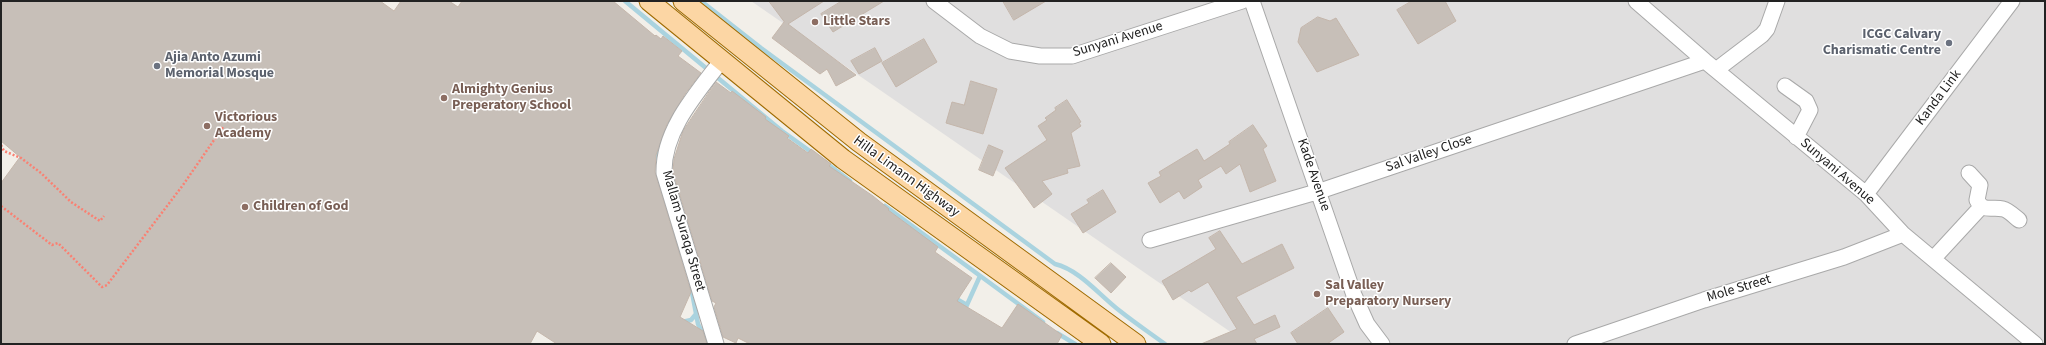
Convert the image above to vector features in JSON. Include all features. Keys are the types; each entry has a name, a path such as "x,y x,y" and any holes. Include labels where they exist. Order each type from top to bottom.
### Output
{"main road":[{"name":"Hilla Limann Highway","path":"649,1 843,159 1101,344"},
{"name":"Hilla Limann Highway","path":"682,1 859,142 1136,344"}],"street":[{"name":"Sunyani Avenue","path":"934,1 980,36 1010,51 1040,56 1072,56 1242,1"},
{"name":"Kade Avenue","path":"1252,1 1320,191 1354,295 1366,324 1382,344"},
{"name":"Sunyani Avenue","path":"1636,1 1710,66 1866,194 1903,234 2030,342"},
{"name":"Sal Valley Close","path":"1150,240 1320,191 1710,66 1762,35 1767,29 1777,1"},
{"name":"Kanda Link","path":"1866,194 2012,1"},
{"name":"Mallam Suraqa Street","path":"716,344 666,180 664,162 667,145 685,110 722,60"},
{"path":"1785,86 1806,101 1810,110 1796,137"},
{"path":"1969,173 1980,185 1976,200 1981,207 1988,209 2002,208 2019,220"},
{"path":"1933,259 1981,207"},
{"name":"Mole Street","path":"1576,344 1704,300 1844,257 1903,234"}],"path":[{"path":"1,206 52,245 58,243 92,275 98,284 102,287 107,286 183,185 223,127"},
{"path":"1,145 4,151 21,158 81,210 100,221 104,216"}],"shaded area":[{"path":"751,1 2045,1 2045,344 1248,344"}],"building":[{"path":"1,1 380,1 394,11 401,1 449,1 458,7 462,1 613,1 655,36 656,35 661,39 663,36 682,51 678,56 701,73 685,94 667,124 656,155 655,172 691,292 680,317 703,331 707,344 557,344 537,331 530,344 1,344 1,183 20,157 1,141"},
{"path":"769,1 824,1 788,24 856,75 836,86 827,69 820,74 772,38 784,22"},
{"path":"842,1 884,1 833,32 821,14"},
{"path":"1003,1 1046,1 1014,20"},
{"path":"1412,1 1445,1 1456,21 1418,44 1397,10"},
{"path":"1318,17 1330,21 1336,18 1359,55 1317,72 1298,42 1301,28"},
{"path":"924,39 937,62 896,87 882,63"},
{"path":"875,48 882,61 859,74 851,61"},
{"path":"971,81 997,89 983,134 946,123 952,102 964,105"},
{"path":"716,82 731,93 732,91 766,117 765,119 789,136 787,138 808,153 811,149 831,164 829,166 873,196 889,209 888,210 938,247 935,252 972,278 957,301 1002,328 1018,304 1062,335 1057,344 750,344 738,338 736,343 723,337 714,307 716,303 712,301 673,172 674,159 683,131"},
{"path":"1067,100 1081,122 1079,123 1081,126 1071,133 1080,166 1067,169 1068,173 1042,181 1052,194 1034,208 1005,168 1047,140 1038,126 1047,120 1045,118 1056,110 1055,108"},
{"path":"1253,125 1267,146 1263,149 1276,181 1250,192 1240,164 1226,174 1221,166 1198,180 1202,187 1184,199 1179,191 1160,203 1148,183 1161,176 1159,172 1197,149 1204,161 1230,144 1229,142"},
{"path":"989,145 1003,151 993,176 979,170"},
{"path":"1103,190 1116,212 1083,233 1071,214 1089,203 1087,200"},
{"path":"1220,231 1242,264 1282,244 1294,268 1236,297 1254,325 1275,315 1280,327 1254,339 1257,344 1201,344 1237,329 1208,282 1191,292 1189,290 1173,300 1162,281 1216,249 1209,238"},
{"path":"1111,263 1126,277 1111,293 1095,278"},
{"path":"1328,308 1344,332 1327,344 1298,344 1291,333"}],"waterway":[{"path":"625,1 782,131 814,154"},
{"path":"701,1 761,48 1055,264 1073,272 1112,305 1165,344"},
{"path":"670,123 676,107"},
{"path":"659,161 656,148 666,131"},
{"path":"825,162 850,181"},
{"path":"885,206 1043,322"},
{"path":"672,228 683,259"},
{"path":"966,307 980,276"},
{"path":"691,287 698,324 708,344"},
{"path":"953,297 967,305"},
{"path":"682,322 691,320 696,314"},
{"path":"1057,333 1075,344"}],"place":[{"name":"Little Stars","path":"815,22"},
{"name":"ICGC Calvary Charismatic Centre","path":"1949,43"},
{"name":"Ajia Anto Azumi Memorial Mosque","path":"157,66"},
{"name":"Almighty Genius Preperatory School","path":"444,98"},
{"name":"Victorious Academy","path":"207,126"},
{"name":"Children of God","path":"245,207"},
{"name":"Sal Valley Preparatory Nursery","path":"1317,294"}]}
